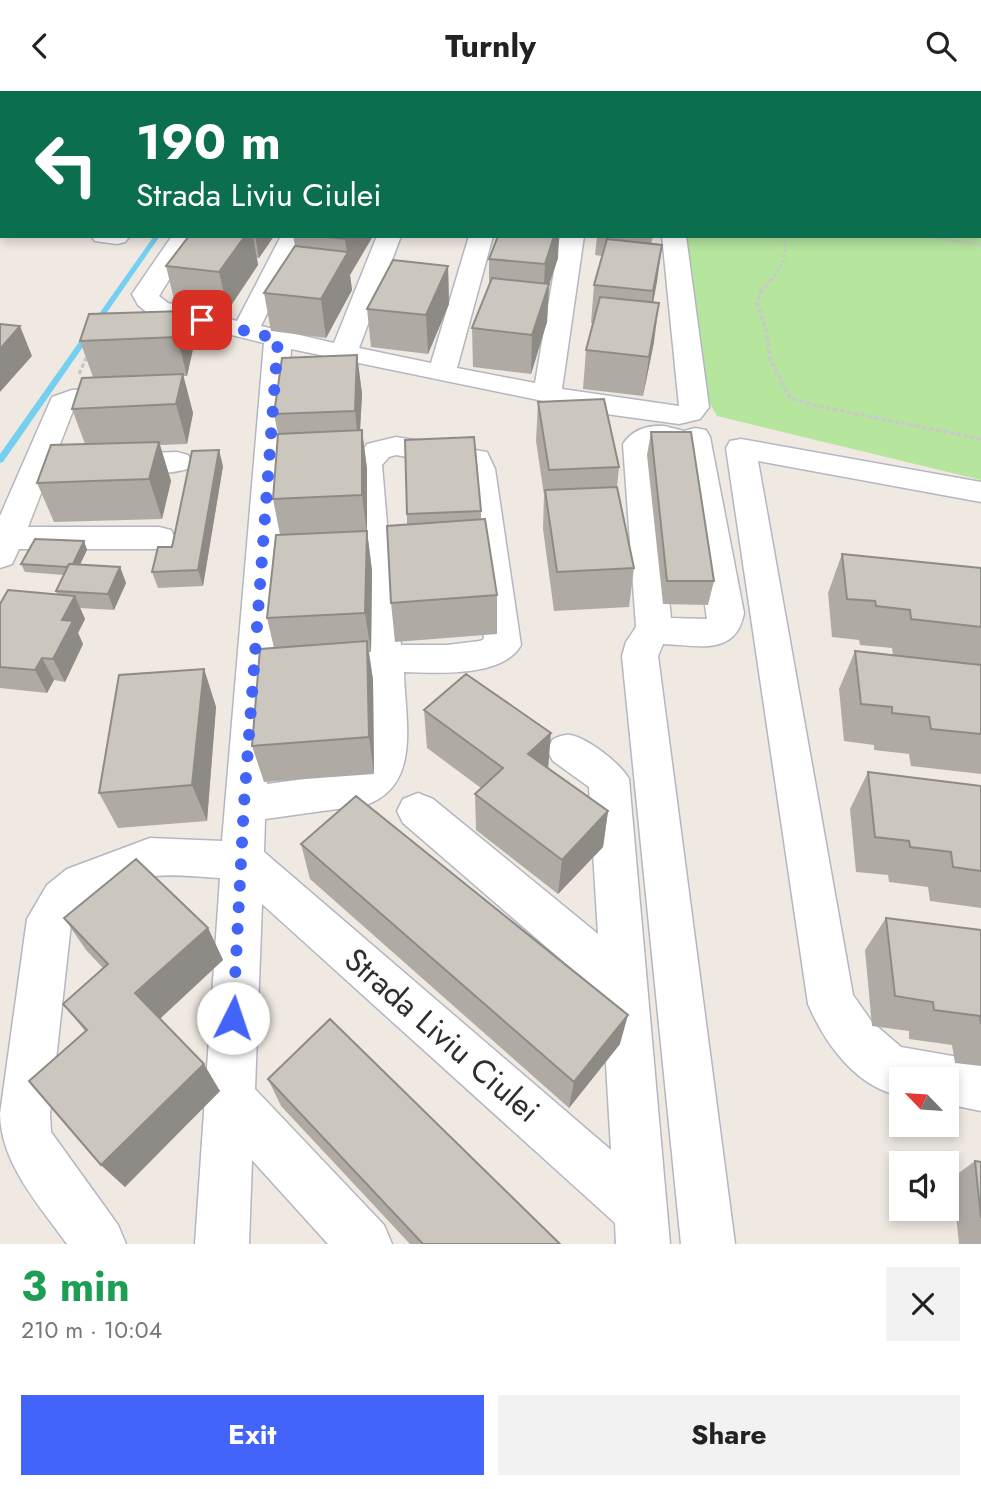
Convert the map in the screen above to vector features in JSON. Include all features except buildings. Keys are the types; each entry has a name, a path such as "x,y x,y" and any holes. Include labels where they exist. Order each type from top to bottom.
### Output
{"street":[{"path":"183,238 145,294 147,300 159,309 278,339 547,394 679,415 690,413 696,429"},
{"path":"245,331 292,238"},
{"path":"343,353 388,238"},
{"path":"442,373 480,238"},
{"path":"547,394 572,238"},
{"path":"654,631 717,632 724,624 726,613 696,429 674,238"},
{"path":"222,1244 244,804 277,555 278,339"},
{"path":"4,547 65,466 65,402 153,395"},
{"path":"708,1244 640,656 644,642 654,631 638,444 643,437 652,434 696,429 741,448 981,492"},
{"path":"244,804 366,788 383,773 386,756 385,658 359,549 367,465 371,454 384,447 396,446 476,459 480,469 503,645 494,652 462,658 385,658"},
{"path":"741,448 831,1004 855,1039 890,1069 981,1086"},
{"path":"65,466 177,463"},
{"path":"4,547 159,538"},
{"name":"Strada Liviu Ciulei","path":"567,750 609,779 642,1227"},
{"path":"418,811 624,985"},
{"path":"99,1244 36,1156 26,1134 25,1114 49,919 62,899 82,883 150,857 243,860"},
{"name":"Strada Liviu Ciulei","path":"243,860 642,1227"},
{"path":"228,1097 365,1244"}],"path":[{"path":"784,238 787,247 779,271 761,291 757,302 766,330 770,359 790,398 981,439"},
{"path":"936,238 981,245"},
{"path":"65,402 88,353 96,348"}],"green space":[{"path":"675,238 981,238 981,480 717,416 701,389"}],"waterway":[{"path":"0,460 156,238"}],"route":[{"path":"202,320 278,339 244,804 233,1018"}]}
